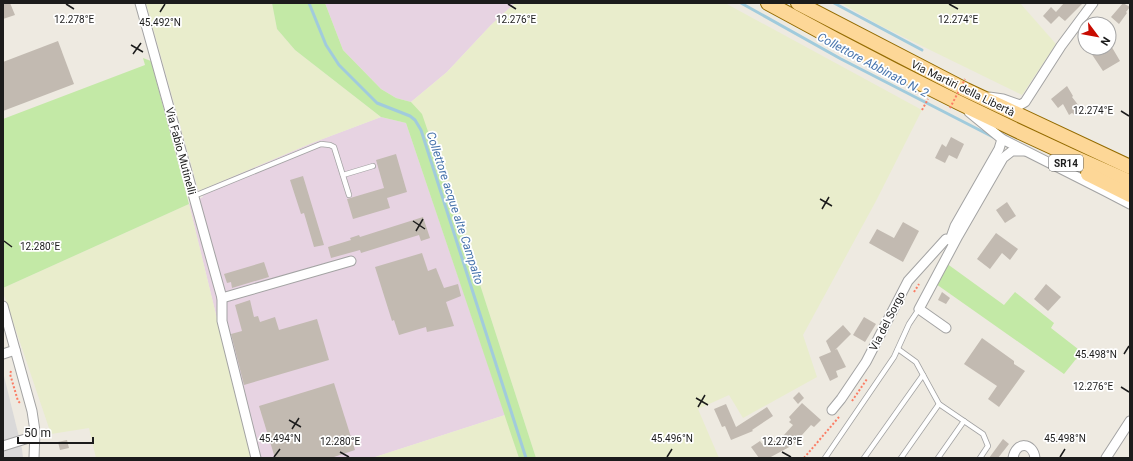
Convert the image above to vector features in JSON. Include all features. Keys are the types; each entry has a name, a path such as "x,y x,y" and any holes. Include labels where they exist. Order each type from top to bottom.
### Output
{"main road":[{"name":"Via Martiri della Libertà","path":"768,3 1003,132 1130,182"},
{"name":"Via Martiri della Libertà","path":"798,3 978,96 1130,167"},
{"name":"SR14","path":"1003,132 1130,195"},
{"name":"SR14","path":"1056,133 1111,149 1130,157"}],"street":[{"name":"Via Fabio Mutinelli","path":"140,3 222,298 222,321 256,458"},
{"path":"978,96 1003,99 1020,105 1025,102 1061,46 1093,3"},
{"path":"1003,132 1024,151 1106,190 1130,204"},
{"name":"Via del Sorgo","path":"952,242 954,226 999,149 1003,132"},
{"name":"Via del Sorgo","path":"946,328 919,309 952,242 1003,158 1012,151 1024,151"},
{"name":"Via del Sorgo","path":"832,410 866,362 908,281 946,239 952,242"},
{"path":"222,298 351,262"},
{"path":"3,306 32,411 35,436 34,458"},
{"path":"3,354 15,350"},
{"path":"1106,458 1130,421"},
{"path":"3,446 35,436"},
{"path":"1014,458 1017,448 1022,446 1031,448 1035,458"}],"lane":[{"path":"194,196 321,144 334,147 349,195"},
{"path":"343,175 373,166"},
{"path":"825,458 894,357 909,324 919,309"},
{"path":"898,349 916,362 939,404 983,434 988,446 980,458"},
{"path":"864,458 923,375"},
{"path":"901,458 939,404"},
{"path":"938,458 964,421"}],"path":[{"path":"954,105 965,79"},
{"path":"922,110 928,98"}],"shaded area":[{"path":"325,3 515,3 491,25 447,72 411,102 396,98 381,89 343,50"},
{"path":"381,117 406,123 505,415 372,458 251,458 189,204 203,197 201,190 312,143"},
{"path":"3,372 22,449 23,458 3,458"}],"green space":[{"path":"146,3 272,3 277,29 295,50 381,117 312,143 201,190 198,189"},
{"path":"272,3 325,3 343,50 381,89 396,98 411,102 422,114 474,266 536,458 519,458 406,123 381,117 295,50 277,29"},
{"path":"515,3 725,3 922,110 876,201 803,335 817,377 743,418 729,395 698,409 719,458 536,458 474,266 411,102 447,72 491,25"},
{"path":"841,3 1020,3 1056,44 1022,95 877,24"},
{"path":"143,58 151,61 189,204 3,288 3,119 145,65"},
{"path":"189,204 251,458 96,458 89,428 51,434 3,292 3,288"},
{"path":"946,263 1004,305 1015,292 1054,323 1051,328 1078,349 1077,352 1080,354 1064,374 936,284"},
{"path":"505,415 519,458 372,458"}],"building":[{"path":"3,3 10,3 15,15 3,19"},
{"path":"1064,3 1083,3 1065,21 1059,16 1051,24 1043,16 1051,7 1056,12"},
{"path":"1123,3 1130,7 1119,24 1117,22 1117,16 1112,16"},
{"path":"58,41 74,84 3,111 3,62"},
{"path":"1093,56 1117,56 1120,61 1103,71"},
{"path":"1067,86 1073,96 1072,97 1083,111 1076,116 1072,113 1069,115 1063,104 1058,108 1051,99"},
{"path":"951,137 964,144 957,159 949,155 945,163 935,158 942,144 946,147"},
{"path":"396,154 407,192 387,198 390,208 353,219 347,199 384,188 376,160"},
{"path":"303,176 324,245 314,247 304,213 301,214 290,180"},
{"path":"1007,202 1016,216 1005,223 996,210"},
{"path":"423,217 430,238 421,241 419,235 361,253 360,250 331,258 328,247 351,240 350,238 359,235 360,237"},
{"path":"903,222 919,231 903,262 869,243 877,229 894,238"},
{"path":"996,233 1018,249 1010,260 1002,253 990,269 977,259"},
{"path":"422,253 428,271 436,268 444,288 458,284 461,296 446,302 454,326 427,332 426,327 399,335 394,320 392,321 375,267"},
{"path":"264,262 269,277 232,288 231,282 227,283 224,274"},
{"path":"1046,284 1061,297 1048,311 1034,299"},
{"path":"942,292 950,298 946,304 938,300"},
{"path":"250,300 254,317 258,316 260,322 275,317 279,330 317,319 329,360 244,385 231,334 242,331 235,305"},
{"path":"864,317 876,324 865,342 853,335"},
{"path":"843,325 851,334 835,350 837,349 846,367 836,371 838,377 830,381 819,357 831,352 826,341"},
{"path":"982,338 1014,361 1014,364 1025,371 999,407 988,399 997,386 964,364"},
{"path":"334,383 355,450 331,458 275,458 259,406"},
{"path":"799,392 804,398 798,404 793,398"},
{"path":"802,403 821,420 814,427 811,425 793,445 769,458 759,458 751,447 760,441 763,445 784,435 793,425 789,422 791,420 789,417"},
{"path":"726,404 736,427 767,407 773,416 752,430 753,431 731,440 725,426 722,427 714,409"},
{"path":"1003,439 1009,444 998,458 989,458"},
{"path":"67,440 69,448 60,450 58,442"}],"waterway":[{"name":"Collettore acque alte Campalto","path":"309,3 326,45 339,65 377,103 410,116 415,120 421,130 526,458"},
{"name":"Collettore Abbinato N. 2","path":"741,3 841,59 995,138"},
{"path":"834,3 922,50"}]}
